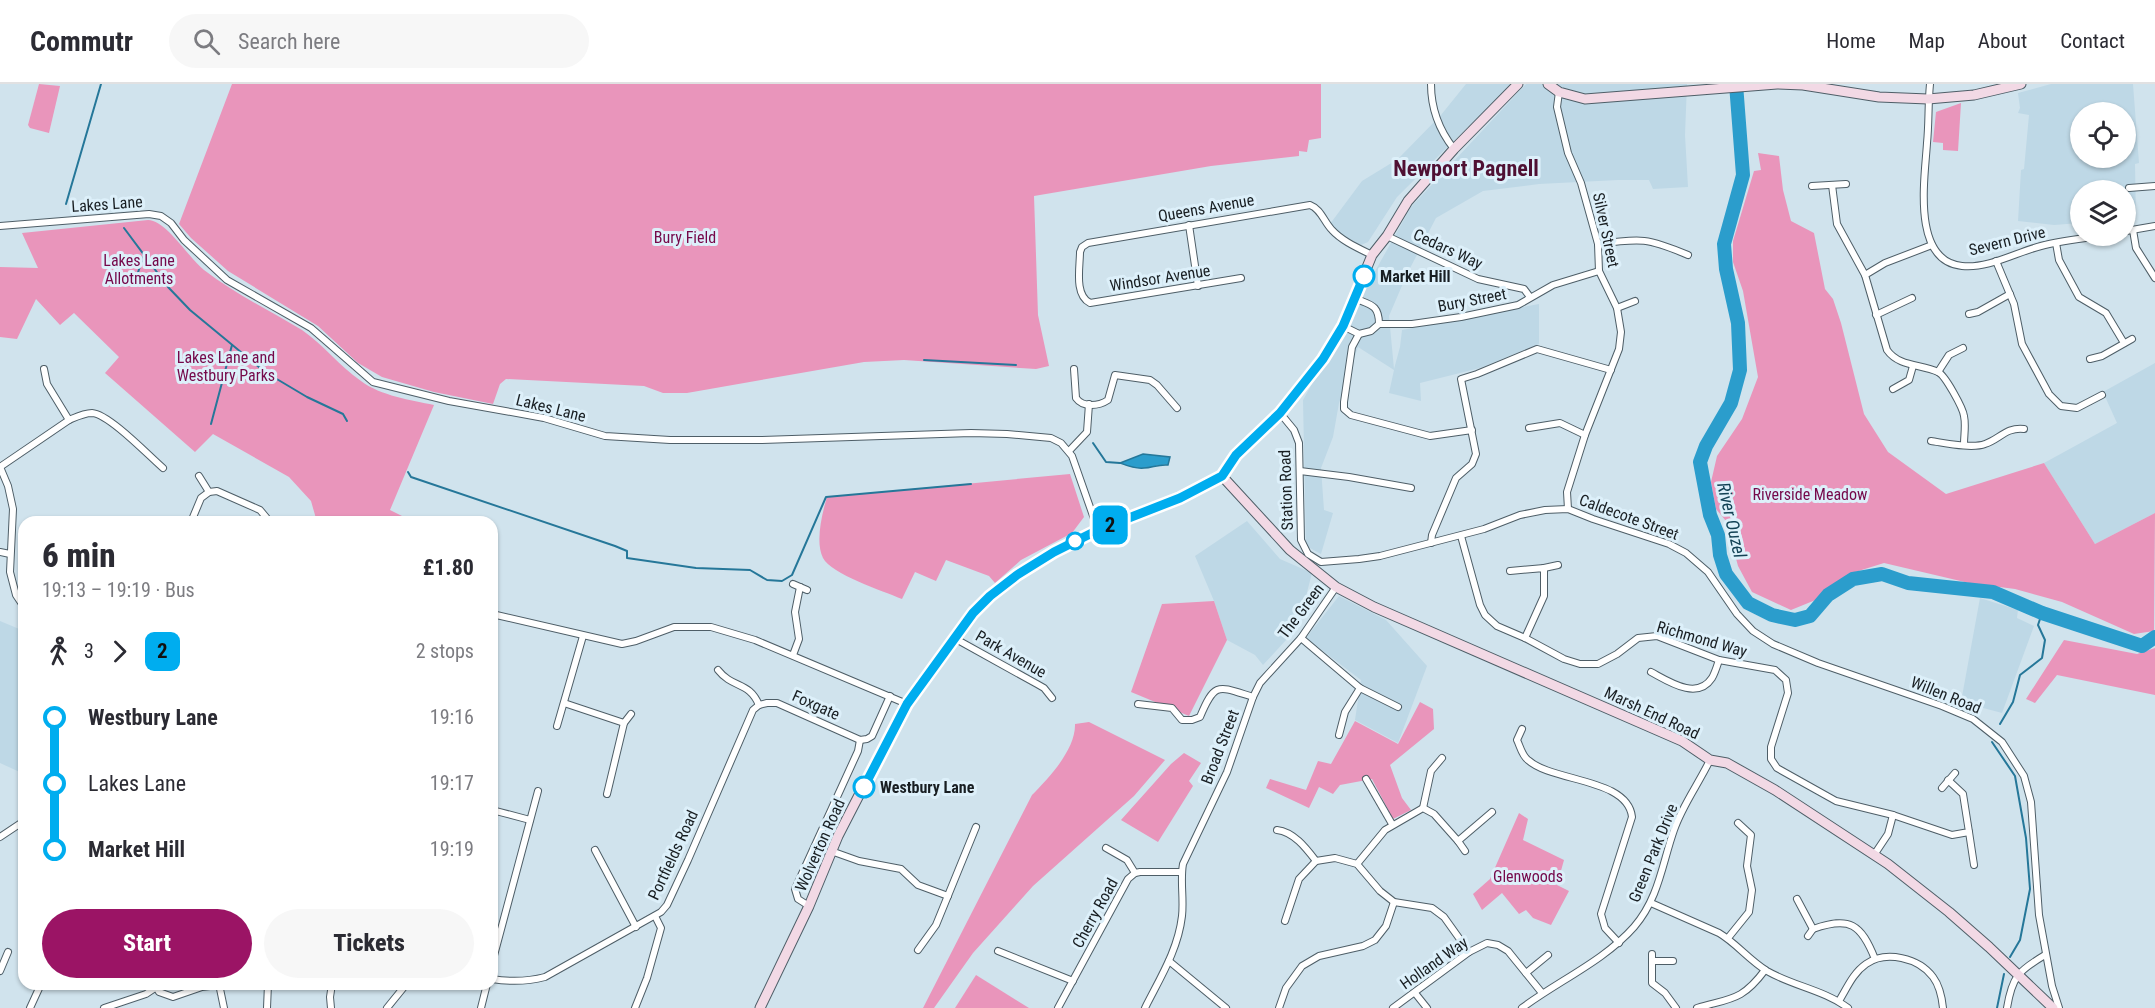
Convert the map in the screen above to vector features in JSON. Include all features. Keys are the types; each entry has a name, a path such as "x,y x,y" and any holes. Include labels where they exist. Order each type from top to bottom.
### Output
{"street":[{"path":"1431,84 1432,104 1439,124 1454,149"},
{"path":"1222,476 1236,455 1280,413 1323,359 1343,326 1372,255 1387,236 1408,201 1454,149 1518,84"},
{"path":"1548,84 1559,92 1586,99 1689,88 1700,91 1777,84 1803,85 1879,97 1928,99 1974,95 2021,84"},
{"path":"1864,275 1885,263 1932,245 1922,187 1928,142 1930,84"},
{"name":"Silver Street","path":"1559,92 1557,107 1598,244 1599,271 1617,308 1621,332 1619,349 1585,435 1567,492 1568,509"},
{"path":"1812,186 1846,184"},
{"path":"1832,185 1837,224 1864,275 1887,350 1892,357 1944,376 1964,414 1964,444"},
{"path":"2136,187 2155,186"},
{"name":"Queens Avenue","path":"1085,300 1080,293 1080,252 1088,243 1310,205 1315,207 1339,236 1372,255"},
{"name":"Lakes Lane","path":"0,226 149,214 161,216 227,280 311,328 373,382 449,401 543,418 605,436 670,440 761,440 971,433 1007,434 1051,438 1061,443 1069,451"},
{"path":"1189,225 1198,286"},
{"path":"2136,229 2155,226"},
{"name":"Cedars Way","path":"1387,236 1478,279 1524,289 1530,297"},
{"path":"1598,244 1636,239 1648,240 1688,255"},
{"name":"Severn Drive","path":"1932,245 1936,253 1953,264 1963,266 1996,261 2041,246 2070,241"},
{"path":"2056,243 2059,260 2079,297 2106,313 2124,344"},
{"path":"2135,246 2155,278"},
{"path":"1996,261 2014,304 2022,344 2049,394 2061,405 2077,408 2102,396"},
{"name":"Bury Street","path":"1359,334 1371,331 1379,324 1412,324 1518,305 1553,285 1599,271"},
{"name":"Windsor Avenue","path":"1085,300 1090,303 1241,278"},
{"path":"1970,314 2010,294"},
{"path":"1354,298 1374,306 1379,314 1379,324"},
{"path":"1876,315 1912,298"},
{"path":"1617,308 1635,301"},
{"path":"1343,326 1359,334 1352,347 1344,402 1344,409 1351,415 1430,436 1472,430"},
{"path":"2090,358 2102,356 2132,339"},
{"path":"1938,372 1949,356 1963,348"},
{"path":"1431,543 1432,535 1456,478 1472,464 1476,454 1461,379 1537,349 1611,370"},
{"path":"1893,389 1909,381 1913,366"},
{"path":"44,369 47,384 69,420"},
{"path":"1074,369 1076,398 1082,404 1099,405 1108,400 1115,375 1150,380 1177,408"},
{"path":"1089,405 1087,432 1069,451 1098,530"},
{"path":"18,598 10,572 13,509 8,486 0,467 69,420 93,413 107,420 163,468"},
{"name":"Station Road","path":"1280,413 1294,430 1299,443 1301,540 1308,554 1321,562 1359,559"},
{"path":"1529,428 1560,423 1585,435"},
{"path":"1931,441 1975,446 1985,444 2014,428 2024,429"},
{"path":"1300,471 1411,488"},
{"path":"199,476 209,492"},
{"name":"Wolverton Road","path":"760,1008 809,906 831,852 907,704 954,638 990,596 1017,575 1054,552 1098,530 1180,498 1222,476"},
{"name":"Marsh End Road","path":"1222,476 1290,550 1336,587 1374,607 1682,741 1710,760 1727,763 1775,790 1874,855 1949,912 2053,1008"},
{"path":"194,516 201,498 209,492 217,491 260,510 265,516"},
{"name":"Caldecote Street","path":"1359,559 1380,556 1484,530 1520,514 1568,509 1669,544 1686,553 1708,572 1737,614 1753,631"},
{"name":"Richmond Way","path":"1461,536 1485,615 1497,626 1564,659 1580,664 1598,664 1617,654 1638,638 1657,636 1719,660 1775,670 1786,680 1788,693 1771,747 1772,759 1777,768 1836,801 1893,815 1952,835 1969,832"},
{"path":"0,552 10,554"},
{"path":"1510,571 1558,566"},
{"path":"1526,639 1544,596 1544,568"},
{"path":"793,584 804,588 795,612 799,639 793,655"},
{"name":"The Green","path":"1287,652 1301,638 1336,587"},
{"path":"498,615 622,644 674,627 711,627 755,640 907,704"},
{"name":"Willen Road","path":"1753,631 1773,645 1973,719 2002,741 2024,776 2031,802 2036,888 2045,955 2059,1008"},
{"path":"557,726 583,636"},
{"name":"Park Avenue","path":"954,638 1044,688 1052,698"},
{"path":"1301,638 1360,688 1398,708"},
{"name":"Broad Street","path":"1181,872 1227,772 1260,682 1287,652"},
{"path":"1651,672 1685,688 1696,689 1712,679 1719,660"},
{"path":"718,670 726,680 749,690 759,705"},
{"path":"1137,704 1172,708 1182,720 1192,720 1200,717 1214,690 1224,688 1253,697"},
{"path":"1339,735 1345,712 1360,688"},
{"path":"860,740 867,740 872,736 890,696"},
{"path":"564,703 624,723"},
{"name":"Foxgate","path":"759,705 777,703 860,740"},
{"name":"Portfields Road","path":"498,980 530,981 545,977 655,916 667,905 753,710 759,705"},
{"path":"607,794 624,723 631,714"},
{"path":"1522,729 1517,740 1525,759 1538,768 1612,791 1623,798 1631,809 1632,817 1601,914 1605,928 1618,943"},
{"name":"Wolverton Road","path":"809,906 798,899 795,889 858,751 860,740"},
{"path":"1357,864 1385,830 1423,808 1431,771 1442,758"},
{"name":"Green Park Drive","path":"1522,1008 1618,943 1635,926 1651,903 1660,881 1674,828 1710,760"},
{"path":"1942,788 1954,773"},
{"path":"1366,779 1392,825"},
{"path":"1948,780 1963,794 1974,865"},
{"path":"498,940 538,791"},
{"path":"1423,808 1434,814 1465,851"},
{"path":"498,812 530,820"},
{"path":"1458,841 1492,813"},
{"path":"1874,855 1888,834 1893,815"},
{"path":"1728,938 1749,912 1752,890 1747,866 1751,835 1738,822"},
{"path":"0,837 18,825"},
{"path":"918,950 936,925 976,827"},
{"path":"1277,830 1286,831 1305,846 1316,861"},
{"path":"1106,848 1127,860 1135,873"},
{"path":"595,850 636,927"},
{"path":"831,852 859,861 901,869 918,885 948,896"},
{"path":"1285,921 1299,879 1316,861 1335,858 1357,864 1380,891 1394,902 1432,908 1444,917 1469,952"},
{"path":"1145,1008 1177,942 1184,897 1181,872"},
{"name":"Cherry Road","path":"1058,1008 1128,879 1135,873 1181,872"},
{"path":"1797,899 1813,928"},
{"path":"1279,1008 1286,987 1302,966 1319,957 1363,946 1375,940 1386,926 1394,902"},
{"path":"1651,903 1728,938 1765,970 1790,984 1839,1001 1848,1008"},
{"path":"635,1008 647,978 661,928 655,916"},
{"path":"1808,936 1813,928 1829,923 1845,922 1859,929 1868,941 1875,959"},
{"name":"Holland Way","path":"1393,1008 1469,952 1487,943 1498,945 1508,951 1542,993"},
{"path":"998,951 1073,981"},
{"path":"0,971 8,952"},
{"path":"1526,972 1548,955"},
{"path":"2007,1008 2011,986 2018,974 2045,955"},
{"path":"1673,961 1652,957 1652,983 1665,993 1676,1008"},
{"path":"1839,1001 1854,976 1865,964 1875,959 1895,957 1918,963 1934,978 1943,1008"},
{"path":"1169,961 1223,1007"},
{"path":"1697,1008 1740,996 1758,980 1765,970"},
{"path":"30,1008 38,990"},
{"path":"104,1008 146,994 150,990"},
{"path":"158,990 173,997 193,990"},
{"path":"220,990 224,1008"},
{"path":"267,1008 268,990"},
{"path":"331,990 331,1008"},
{"path":"387,1008 402,990"},
{"path":"482,1008 486,990"},
{"path":"1415,993 1427,1008"}],"shaded area":[{"path":"1466,84 1511,84 1397,197 1368,242 1361,245 1347,239 1330,224 1362,181 1398,159 1441,115"},
{"path":"1526,84 1687,84 1685,135 1688,187 1653,189 1649,180 1539,184 1483,191 1436,218 1407,274 1389,316 1394,369 1402,330 1539,304 1539,344 1480,368 1420,383 1421,401 1389,393 1394,370 1358,347 1339,403 1333,437 1321,468 1324,510 1333,513 1321,554 1306,546 1303,400 1411,207"},
{"path":"2051,84 2133,84 2134,102 2070,102 2070,168 2135,168 2135,180 2070,180 2070,224 2054,225 2018,221 2021,170 2024,169 2029,115 2018,113 2020,108 2018,93"},
{"path":"2136,124 2139,163 2136,164"},
{"path":"2155,363 2155,513 2095,544 2044,463 2117,423 2103,392"},
{"path":"1247,521 1280,559 1312,573 1298,627 1263,665 1255,655 1227,640 1195,556"},
{"path":"1339,596 1386,620 1427,666 1398,743 1355,720 1361,680 1306,638"},
{"path":"1980,598 2018,610 2017,618 2034,626 2002,713 1961,702"},
{"path":"0,621 18,628 18,771 0,763"}],"green space":[{"path":"39,84 60,86 49,133 30,128 28,125"},
{"name":"Bury Field","path":"232,84 1321,84 1321,138 1309,140 1307,152 1299,151 1299,156 1211,166 1034,196 1038,315 1049,366 1036,369 904,360 864,362 687,393 663,393 644,386 506,379 500,384 493,404 434,392 382,377 358,363 318,326 228,271 179,224"},
{"path":"1961,103 1958,151 1943,150 1943,143 1933,142 1936,112"},
{"name":"Riverside Meadow","path":"1758,153 1779,156 1783,190 1791,221 1814,233 1825,289 1833,299 1841,323 1864,414 1888,452 1946,494 2044,463 2095,544 2155,513 2154,631 2134,634 2062,602 2015,589 1969,583 1884,563 1852,573 1818,599 1791,610 1752,592 1738,566 1726,521 1716,509 1711,482 1717,456 1742,419 1758,377 1743,291 1733,262 1733,241 1754,171 1761,170"},
{"name":"Lakes Lane and Westbury Parks","path":"148,220 155,222 169,232 204,270 302,330 361,381 387,394 434,405 390,510 402,516 315,516 311,501 289,477 213,434 195,452 105,373 119,357 74,313 60,325 36,299 17,339 0,337 0,267 38,268 22,233"},
{"path":"1070,474 1084,517 1072,533 1021,560 995,583 989,576 946,560 936,581 915,572 902,599 836,570 823,558 820,528 827,497"},
{"path":"1214,601 1227,640 1189,716 1131,692 1162,604"},
{"path":"2064,640 2137,654 2155,648 2155,695 2057,675 2035,703 2026,699"},
{"path":"1420,702 1433,709 1434,729 1390,765 1402,798 1411,810 1393,819 1372,779 1340,785 1333,794 1319,787 1309,808 1266,788 1270,779 1306,790 1318,761 1331,764 1355,721 1398,744"},
{"path":"1089,722 1165,760 1134,796 1033,886 973,953 934,1008 923,1008 1032,795 1053,772 1066,753 1074,734 1075,724"},
{"path":"1184,753 1201,763 1189,781 1193,786 1158,842 1121,820 1171,764"},
{"name":"Glenwoods","path":"1519,813 1528,819 1523,840 1564,860 1557,885 1569,891 1551,925 1533,918 1526,910 1519,914 1502,893 1482,910 1473,894 1490,879"},
{"path":"976,975 1029,1008 955,1008"}],"water":[{"path":"1143,454 1170,457 1168,465 1141,468 1120,463"}],"waterway":[{"path":"66,204 101,84"},
{"name":"River Ouzel","path":"1736,84 1743,175 1724,244 1726,269 1738,323 1740,370 1731,403 1706,446 1700,462 1710,515 1718,535 1720,555 1726,574 1748,603 1772,615 1795,620 1810,616 1828,595 1853,579 1882,574 1908,583 1993,592 2042,613 2142,646 2155,637"},
{"path":"124,228 168,287 190,310 265,372 307,397 343,414 347,421"},
{"path":"135,281 144,255"},
{"path":"211,424 232,345"},
{"path":"924,360 1016,365"},
{"path":"1093,443 1106,462 1120,463"},
{"path":"408,472 411,477 615,546 627,551 627,558 696,568 750,570 767,580 782,581 792,575 826,497 971,484"},
{"path":"2000,724 2013,702 2020,675 2042,658 2045,640 2038,625 2042,613"},
{"path":"1992,742 2015,776 2026,838 2030,889 2020,940 2010,957"},
{"path":"1997,1008 2004,974"}],"bus line":[{"name":"2","path":"864,787 907,704 973,613 1017,575 1054,552 1098,530 1180,498 1222,476 1236,455 1280,413 1323,359 1343,326 1364,276"}],"place":[{"name":"Market Hill","path":"1364,276"},
{"name":"Westbury Lane","path":"864,787"}],"district":[{"name":"Newport Pagnell","path":"1466,168"}],"park label":[{"name":"Lakes Lane Allotments","path":"139,269"}]}
